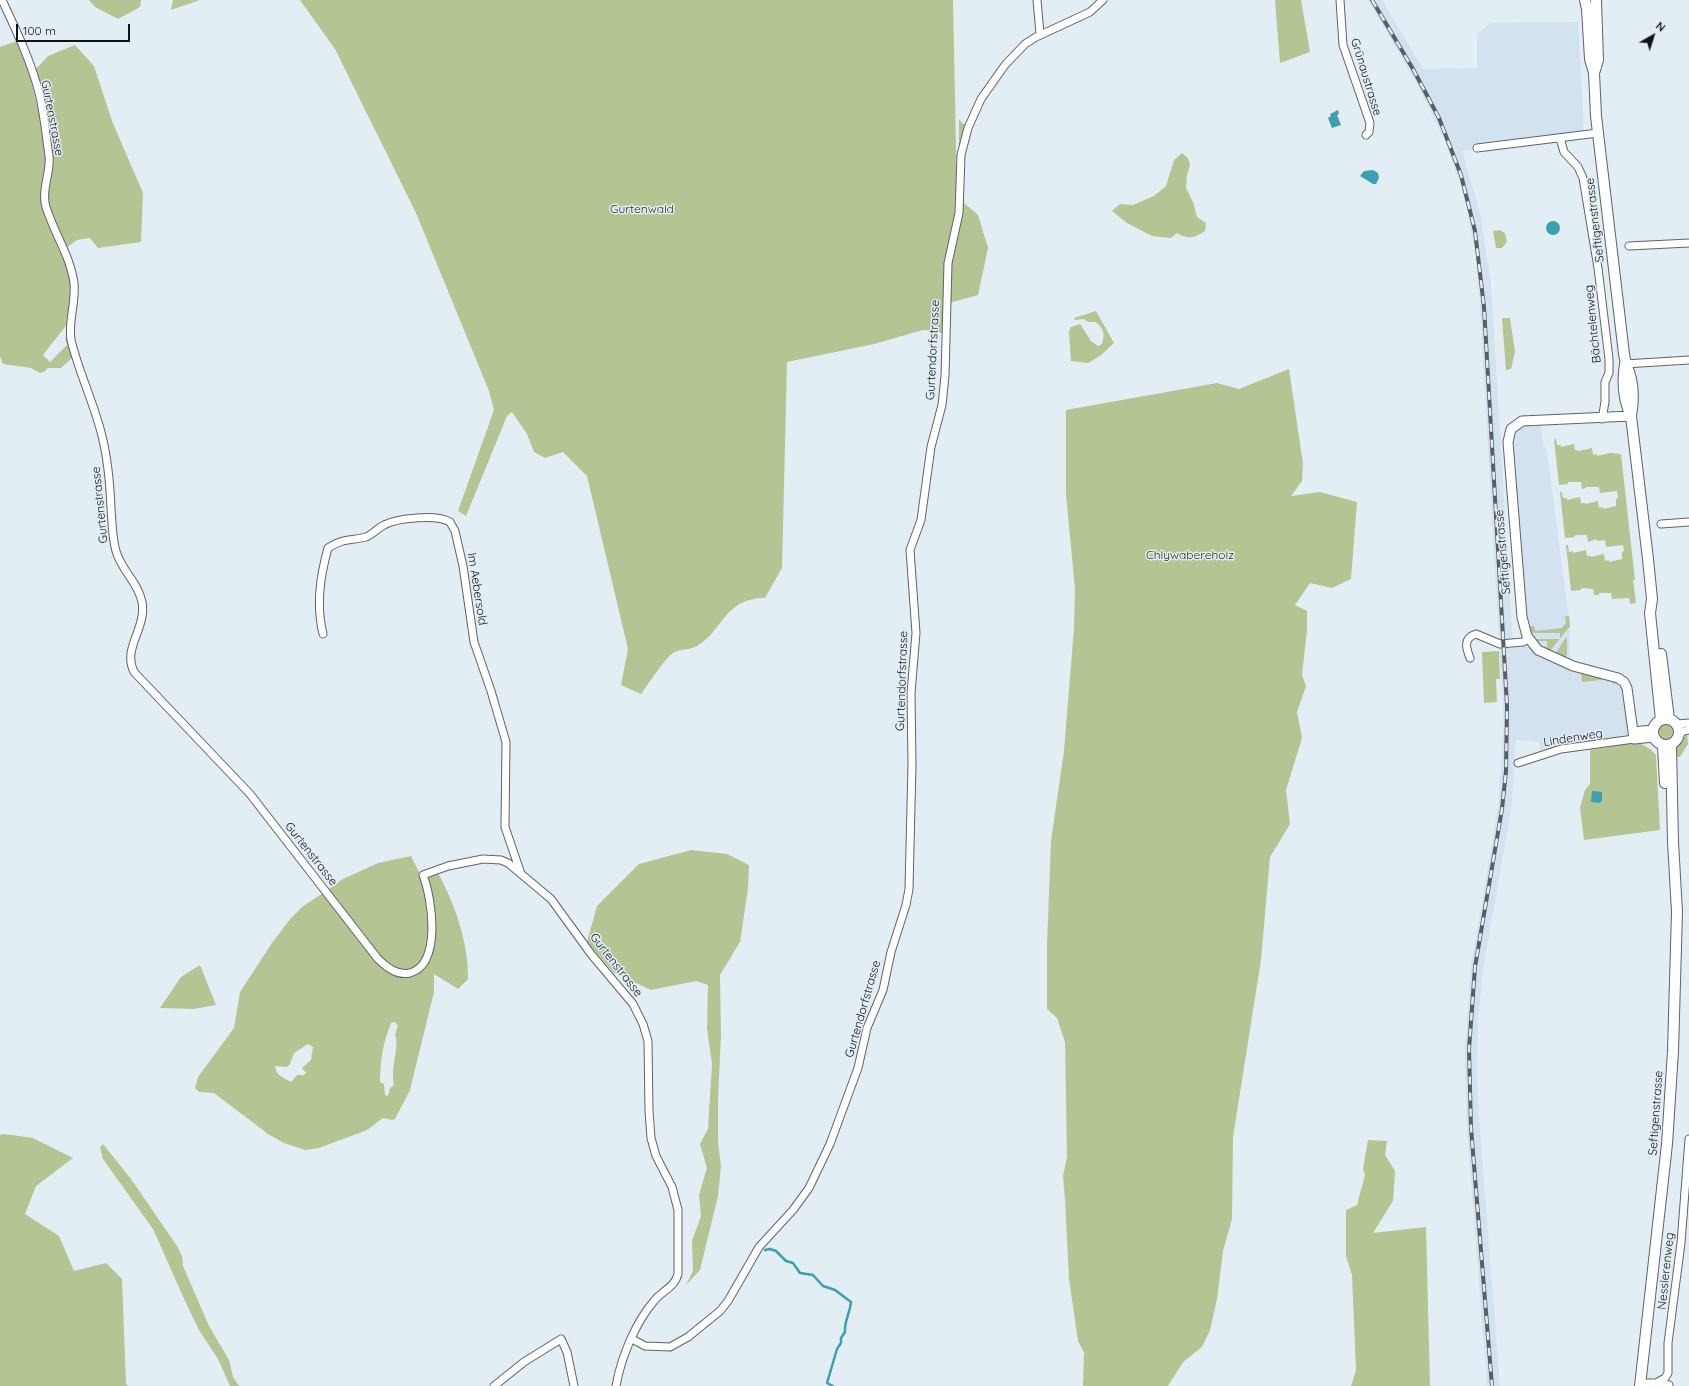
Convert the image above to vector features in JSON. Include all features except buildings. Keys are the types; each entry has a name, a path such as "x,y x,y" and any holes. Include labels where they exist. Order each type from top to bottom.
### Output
{"main road":[{"path":"1585,0 1595,0"},
{"name":"Seftigenstrasse","path":"1585,0 1587,9 1590,58 1594,73 1598,132 1625,364 1631,382 1633,402 1631,416 1652,599 1650,613 1675,725"},
{"name":"Seftigenstrasse","path":"1594,73 1598,60 1595,0"},
{"path":"1675,725 1678,740 1667,745 1654,734 1675,725"},
{"name":"Seftigenstrasse","path":"1640,1384 1667,1144 1673,1051 1677,912 1667,745"}],"street":[{"name":"Gurtenstrasse","path":"2,0 16,28 38,93 50,164 45,187 45,205 66,253 74,284 74,303 69,330 71,340 102,435 109,474 114,538 117,553 137,588 142,602 141,625 130,653 130,662 134,672 250,794 374,955 390,969 402,973 412,972 422,964 427,955 432,930 429,894 423,875 448,866 488,859 501,860 520,871 561,910 591,954 633,1004 646,1033 651,1138 656,1156 672,1187 678,1210 678,1274 673,1284 654,1301 632,1339 619,1369 616,1386"},
{"path":"1037,0 1040,34"},
{"name":"Gurtendorfstrasse","path":"632,1339 645,1346 670,1347 688,1337 720,1312 728,1301 759,1247 793,1210 815,1177 830,1144 858,1068 868,1028 883,990 891,952 906,905 909,889 912,764 910,693 916,633 910,550 921,520 931,447 942,405 945,376 948,264 959,213 961,155 968,128 981,98 1005,66 1025,44 1040,34 1090,12 1103,0"},
{"name":"Grünaustrasse","path":"1340,0 1343,45 1370,123 1369,132 1366,135"},
{"path":"1477,148 1598,132"},
{"name":"Bächtelenweg","path":"1560,138 1564,152 1581,172 1598,268 1609,360 1609,373 1605,382 1605,402 1602,419"},
{"path":"1629,246 1689,243"},
{"path":"1625,364 1689,360"},
{"name":"Seftigenstrasse","path":"1528,639 1522,617 1508,442 1509,432 1516,424 1526,420 1602,419 1631,416"},
{"name":"Im Aebersold","path":"323,634 320,617 319,596 328,548 339,541 367,536 385,524 399,520 437,518 450,522 455,531 463,566 474,642 496,705 506,742 505,827 520,871"},
{"path":"1661,524 1689,522"},
{"path":"1470,658 1466,643 1470,637 1476,634 1500,644 1522,642 1528,639 1534,646 1549,657 1573,666 1615,677 1624,682 1627,688 1633,736"},
{"path":"1675,725 1689,723"},
{"name":"Lindenweg","path":"1518,763 1561,749 1633,736 1654,734"},
{"name":"Nesslerenweg","path":"1656,1383 1665,1378 1668,1373 1668,1343 1681,1243 1689,1139"},
{"path":"494,1386 519,1365 561,1339 567,1352 574,1386"},
{"path":"1640,1384 1656,1383 1669,1385"}],"shaded area":[{"path":"1368,0 1382,0 1423,69 1477,68 1477,34 1491,23 1578,22 1584,134 1462,151 1480,213 1491,284 1513,646 1525,644 1533,651 1612,679 1622,686 1630,734 1607,741 1540,750 1539,742 1516,740 1511,810 1483,969 1478,1021 1477,1072 1479,1119 1500,1386 1487,1386 1467,1128 1465,1073 1465,1049 1471,967 1498,808 1504,725 1479,289 1476,258 1468,214 1460,183 1445,141 1416,82"},
{"path":"1539,422 1541,426 1543,443 1547,451 1570,627 1569,641 1571,662 1549,653 1534,641 1526,625 1511,435 1520,425"}],"green space":[{"path":"89,0 141,0 140,7 118,19 95,7"},
{"path":"173,0 200,0 171,10"},
{"name":"Gurtenwald","path":"300,0 953,0 957,197 978,215 988,248 978,295 945,304 944,334 936,331 923,330 874,344 787,362 782,568 765,598 751,599 741,603 733,609 713,632 697,646 673,653 661,666 641,694 621,685 628,649 587,476 563,452 545,458 534,452 527,434 512,412 507,416 466,516 458,511 494,410 489,391 416,213 335,49"},
{"path":"1275,0 1301,0 1310,52 1280,63"},
{"path":"17,41 27,64 41,122 47,160 43,189 68,264 72,287 68,323 43,355 50,362 67,345 65,338 67,335 73,357 61,368 48,368 44,372 40,373 31,368 3,364 0,356 0,47"},
{"path":"75,45 94,66 112,121 143,193 141,242 98,248 90,238 77,240 66,248 49,204 48,188 52,165 34,71 48,56"},
{"path":"959,119 963,124 967,124 959,149"},
{"path":"1182,153 1188,158 1190,165 1187,175 1186,188 1193,202 1197,217 1206,223 1205,231 1191,237 1184,237 1177,233 1171,238 1152,236 1127,223 1112,211 1120,204 1133,205 1154,196 1166,186 1174,160"},
{"path":"1500,230 1505,233 1507,242 1502,248 1496,248 1493,231"},
{"path":"1096,311 1114,343 1100,356 1088,363 1071,361 1069,331 1071,327 1080,324 1091,341 1098,346 1102,344 1103,332 1101,327 1096,322 1088,322 1084,319 1075,320 1074,318"},
{"path":"1502,318 1510,318 1515,352 1511,369 1506,370"},
{"name":"Chlywabereholz","path":"1289,369 1303,464 1302,481 1291,496 1320,492 1357,502 1351,579 1332,588 1310,583 1295,605 1307,611 1307,630 1302,675 1306,686 1297,712 1302,738 1286,790 1290,824 1270,857 1261,960 1233,1137 1232,1219 1223,1251 1217,1299 1210,1330 1202,1347 1183,1362 1168,1386 1083,1386 1084,1352 1078,1341 1069,1279 1063,1176 1067,1157 1065,1042 1057,1018 1047,1009 1047,945 1051,841 1064,751 1074,628 1075,589 1066,494 1066,410 1217,383 1239,389"},
{"path":"1554,439 1556,439 1557,445 1561,445 1561,447 1574,444 1575,450 1579,451 1592,448 1593,455 1597,454 1597,456 1610,453 1621,454 1635,580 1633,580 1636,603 1630,604 1629,598 1612,599 1611,593 1599,593 1599,595 1594,595 1593,589 1581,588 1581,590 1571,591 1566,545 1568,545 1569,552 1573,551 1573,553 1586,550 1587,556 1591,557 1604,554 1605,561 1609,560 1609,562 1622,559 1622,552 1624,551 1623,545 1606,547 1605,540 1597,541 1597,539 1588,542 1587,535 1576,535 1574,537 1565,538 1560,492 1562,492 1563,498 1567,498 1567,500 1580,497 1581,503 1585,504 1598,501 1599,508 1603,507 1603,509 1616,506 1616,499 1618,498 1617,491 1600,493 1599,487 1586,487 1582,489 1581,482 1568,482 1568,484 1559,485"},
{"path":"1565,616 1569,616 1570,626 1560,638 1560,633 1533,633 1530,631 1528,626 1534,626 1535,631 1562,628 1566,623"},
{"path":"1567,636 1567,655 1566,657 1556,653"},
{"path":"1534,639 1560,639 1550,651 1543,648 1547,647 1547,641 1535,641"},
{"path":"1499,651 1500,679 1496,679 1497,702 1484,703 1482,652"},
{"path":"1581,672 1612,679 1617,683 1614,684 1610,679 1582,682"},
{"path":"1666,722 1673,725 1676,732 1673,739 1666,742 1659,739 1656,732 1659,725"},
{"path":"1687,734 1688,744 1680,757 1674,757 1676,747"},
{"path":"1637,742 1650,749 1656,755 1660,830 1584,840 1580,808 1585,790 1590,784 1590,750"},
{"path":"691,850 727,854 749,865 748,888 740,942 720,975 721,1035 718,1142 721,1166 718,1196 700,1270 686,1285 693,1271 692,1241 701,1216 699,1195 707,1168 700,1144 708,1129 712,1064 707,1029 708,985 696,981 651,990 613,972 587,942 597,906 639,864"},
{"path":"411,856 421,876 436,870 449,895 459,923 466,951 468,979 458,989 434,974 434,992 410,1090 395,1119 392,1120 383,1118 367,1130 319,1148 305,1150 284,1143 268,1134 214,1093 199,1092 195,1088 198,1077 234,1028 240,992 272,943 291,918 302,907 341,880 378,863","holes":["395,1022 398,1026 395,1034 396,1045 393,1071 394,1085 390,1088 388,1096 385,1095 384,1084 380,1082 382,1052 391,1023","308,1044 313,1047 311,1060 302,1068 306,1073 304,1075 297,1075 291,1082 283,1078 277,1072 275,1066 287,1067 290,1064 294,1053"]},
{"path":"200,965 216,1005 194,1009 160,1008 181,977"},
{"path":"4,1134 33,1138 73,1158 36,1186 25,1214 59,1236 74,1271 106,1263 122,1279 126,1384 128,1386 0,1386 0,1135"},
{"path":"1368,1140 1387,1141 1385,1155 1395,1171 1393,1201 1373,1233 1426,1227 1430,1386 1351,1386 1356,1370 1352,1275 1346,1256 1346,1210 1357,1205 1365,1175 1363,1169"},
{"path":"103,1144 131,1179 177,1246 182,1256 183,1266 209,1326 229,1360 233,1377 239,1386 230,1386 218,1359 199,1330 153,1229 103,1159 100,1147"}],"water":[{"path":"1338,110 1339,114 1337,115 1341,125 1332,128 1328,118 1331,116 1330,114"},
{"path":"1373,170 1378,173 1379,178 1376,184 1373,184 1360,176 1364,171"},
{"path":"1553,221 1558,223 1560,228 1558,233 1553,235 1548,233 1546,228 1548,223"},
{"path":"1592,791 1602,792 1602,800 1600,803 1591,802"}],"waterway":[{"path":"765,1250 770,1249 776,1251 786,1261 793,1263 800,1273 813,1275 823,1286 835,1290 851,1302 845,1325 845,1332 837,1349 827,1383 833,1386"}],"railway":[{"path":"1372,0 1413,69 1439,118 1461,175 1475,231 1484,307 1507,706 1506,771 1502,809 1475,967 1469,1049 1471,1128 1492,1386"}]}
